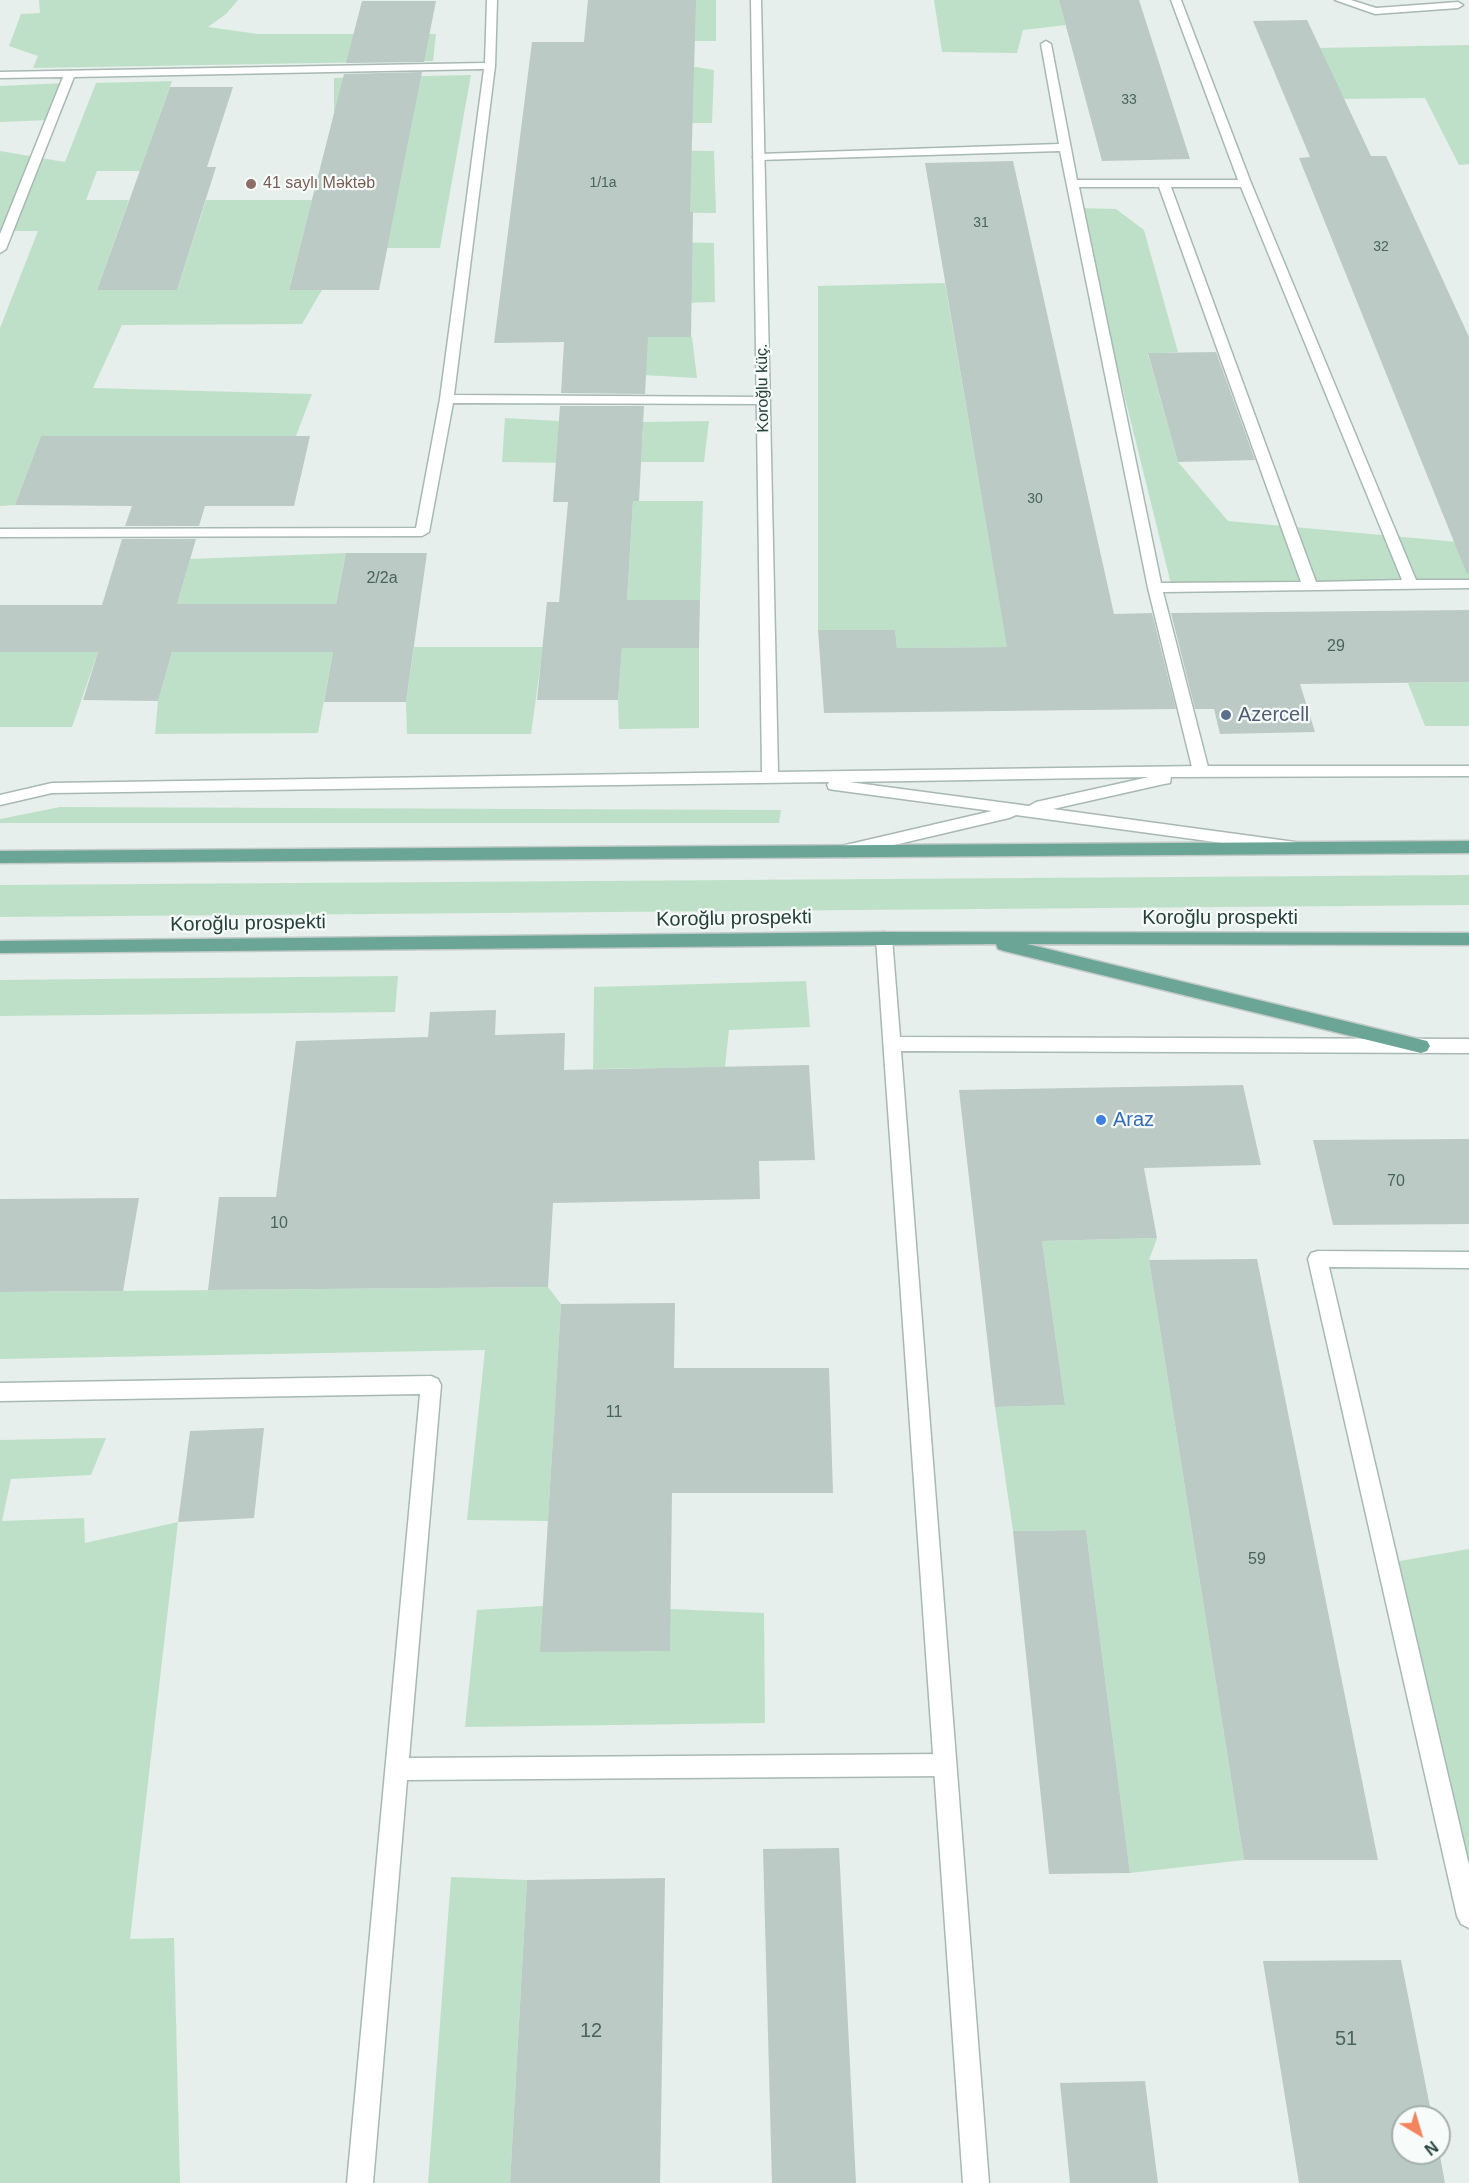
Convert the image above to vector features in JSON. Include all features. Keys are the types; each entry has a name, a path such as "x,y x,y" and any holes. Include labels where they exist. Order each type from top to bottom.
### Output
{"main road":[{"path":"0,857 1469,847"},
{"name":"Koroğlu prospekti","path":"0,947 884,938 1469,939"},
{"path":"976,938 1421,1046"}],"street":[{"path":"0,533 422,532 447,399 490,66 492,0"},
{"name":"Koroğlu küç.","path":"756,0 770,777"},
{"path":"1176,0 1245,183 1411,585"},
{"path":"1340,0 1375,11 1461,3"},
{"path":"1046,44 1072,184 1155,588 1201,771"},
{"path":"0,75 490,66"},
{"path":"0,249 70,74"},
{"path":"759,157 1065,147"},
{"path":"1072,184 1245,183"},
{"path":"1164,184 1310,586"},
{"path":"447,399 763,401"},
{"path":"1155,588 1469,584"},
{"path":"841,851 1201,771"},
{"path":"0,800 52,788 1201,771 1469,771"},
{"path":"770,777 1307,848"},
{"path":"884,938 976,2183"},
{"path":"892,1044 1469,1046"},
{"path":"1469,1260 1318,1259 1469,1916"},
{"path":"0,1392 431,1386 360,2183"},
{"path":"397,1769 945,1765"}],"green space":[{"path":"39,0 238,0 226,14 208,27 258,34 436,34 433,61 33,68 38,56 9,46 21,14 40,13"},
{"path":"696,0 716,0 716,41 636,41"},
{"path":"934,0 1059,0 1066,25 1023,30 1017,53 942,52"},
{"path":"1469,45 1469,164 1459,165 1425,98 1340,99 1317,48"},
{"path":"640,67 696,67 714,70 712,123 636,123"},
{"path":"471,75 440,248 387,248 414,112 334,112 334,78"},
{"path":"172,81 140,171 97,171 86,200 129,200 97,290 177,290 206,200 312,200 289,289 322,290 302,324 122,325 93,388 312,394 296,436 41,436 15,505 0,506 0,328 38,231 0,231 0,151 65,162 96,83"},
{"path":"65,83 49,120 0,122 0,86"},
{"path":"635,150 714,151 716,213 631,212"},
{"path":"1078,208 1116,209 1144,230 1178,352 1148,354 1178,462 1228,521 1469,543 1469,580 1171,584"},
{"path":"629,241 714,243 715,302 625,305"},
{"path":"945,283 1005,633 1010,647 897,648 895,630 818,630 818,286"},
{"path":"627,337 692,337 697,378 625,374"},
{"path":"505,418 576,422 572,463 502,462"},
{"path":"709,421 704,462 641,462 643,422"},
{"path":"633,501 703,501 700,600 627,600"},
{"path":"346,553 336,604 177,604 190,559"},
{"path":"414,647 543,647 531,734 407,734 406,702"},
{"path":"622,648 699,648 699,728 619,729 618,700"},
{"path":"0,652 98,652 72,727 0,727"},
{"path":"172,652 333,652 318,733 155,734 158,701"},
{"path":"1469,682 1469,726 1425,726 1408,683"},
{"path":"60,807 781,810 779,823 0,823 0,819"},
{"path":"1469,875 1469,905 0,917 0,885"},
{"path":"398,976 395,1012 0,1016 0,980"},
{"path":"806,981 810,1027 729,1030 725,1067 593,1069 594,987"},
{"path":"1157,1238 1149,1260 1244,1860 1130,1873 1086,1530 1013,1531 995,1407 1065,1405 1042,1241"},
{"path":"548,1287 561,1304 548,1521 467,1520 485,1350 0,1359 0,1292"},
{"path":"106,1438 91,1475 11,1479 2,1521 84,1518 85,1543 178,1522 130,1939 174,1938 180,2183 0,2183 0,1440"},
{"path":"1469,1549 1469,1912 1388,1563"},
{"path":"543,1606 670,1651 670,1609 764,1613 765,1723 465,1727 477,1610"},
{"path":"451,1877 527,1880 510,2183 428,2183"}],"building":[{"path":"588,0 696,0 690,212 693,212 691,337 648,337 645,394 561,393 564,342 494,343 532,42 584,42"},
{"path":"1059,0 1139,0 1190,159 1102,161"},
{"path":"362,1 436,1 424,62 346,63"},
{"path":"1307,20 1371,156 1386,156 1469,337 1469,573 1467,574 1299,158 1310,157 1253,21"},
{"path":"422,72 379,290 289,290 344,74"},
{"path":"170,87 233,87 207,167 216,167 177,290 97,290"},
{"path":"1013,161 1114,614 1152,613 1176,709 824,713 818,630 895,630 897,648 1007,647 925,163"},
{"path":"1216,352 1255,460 1178,462 1148,353"},
{"path":"560,406 644,406 639,501 633,501 627,600 700,600 699,648 622,648 618,700 537,700 547,602 559,602 568,502 553,502"},
{"path":"41,436 310,436 294,506 205,506 199,526 125,526 132,506 15,505"},
{"path":"122,539 196,539 177,604 336,604 346,553 427,553 406,702 324,702 333,652 172,652 158,701 83,700 98,652 0,652 0,605 102,605"},
{"path":"1469,610 1469,682 1300,684 1315,732 1220,734 1214,709 1195,709 1171,613"},
{"path":"496,1010 495,1035 565,1033 564,1070 809,1065 815,1160 759,1161 760,1199 553,1203 548,1287 208,1290 219,1197 276,1197 296,1041 428,1037 430,1012"},
{"path":"1243,1085 1261,1165 1144,1168 1157,1238 1042,1241 1065,1405 995,1407 959,1090"},
{"path":"1469,1139 1469,1224 1333,1225 1313,1140"},
{"path":"139,1198 123,1291 0,1292 0,1199"},
{"path":"1257,1259 1378,1860 1244,1860 1149,1260"},
{"path":"675,1303 674,1368 829,1368 833,1493 672,1493 670,1651 540,1652 561,1304"},
{"path":"264,1428 254,1518 178,1522 190,1431"},
{"path":"1086,1530 1130,1873 1049,1874 1013,1531"},
{"path":"839,1848 856,2183 772,2183 763,1849"},
{"path":"665,1878 660,2183 510,2183 527,1880"},
{"path":"1401,1960 1430,2105 1391,2105 1391,2165 1442,2165 1445,2183 1299,2183 1263,1961"},
{"path":"1145,2081 1158,2183 1070,2183 1060,2083"}],"place":[{"name":"41 saylı Məktəb","path":"251,184"},
{"name":"Azercell","path":"1226,715"},
{"name":"Araz","path":"1101,1120"}]}
